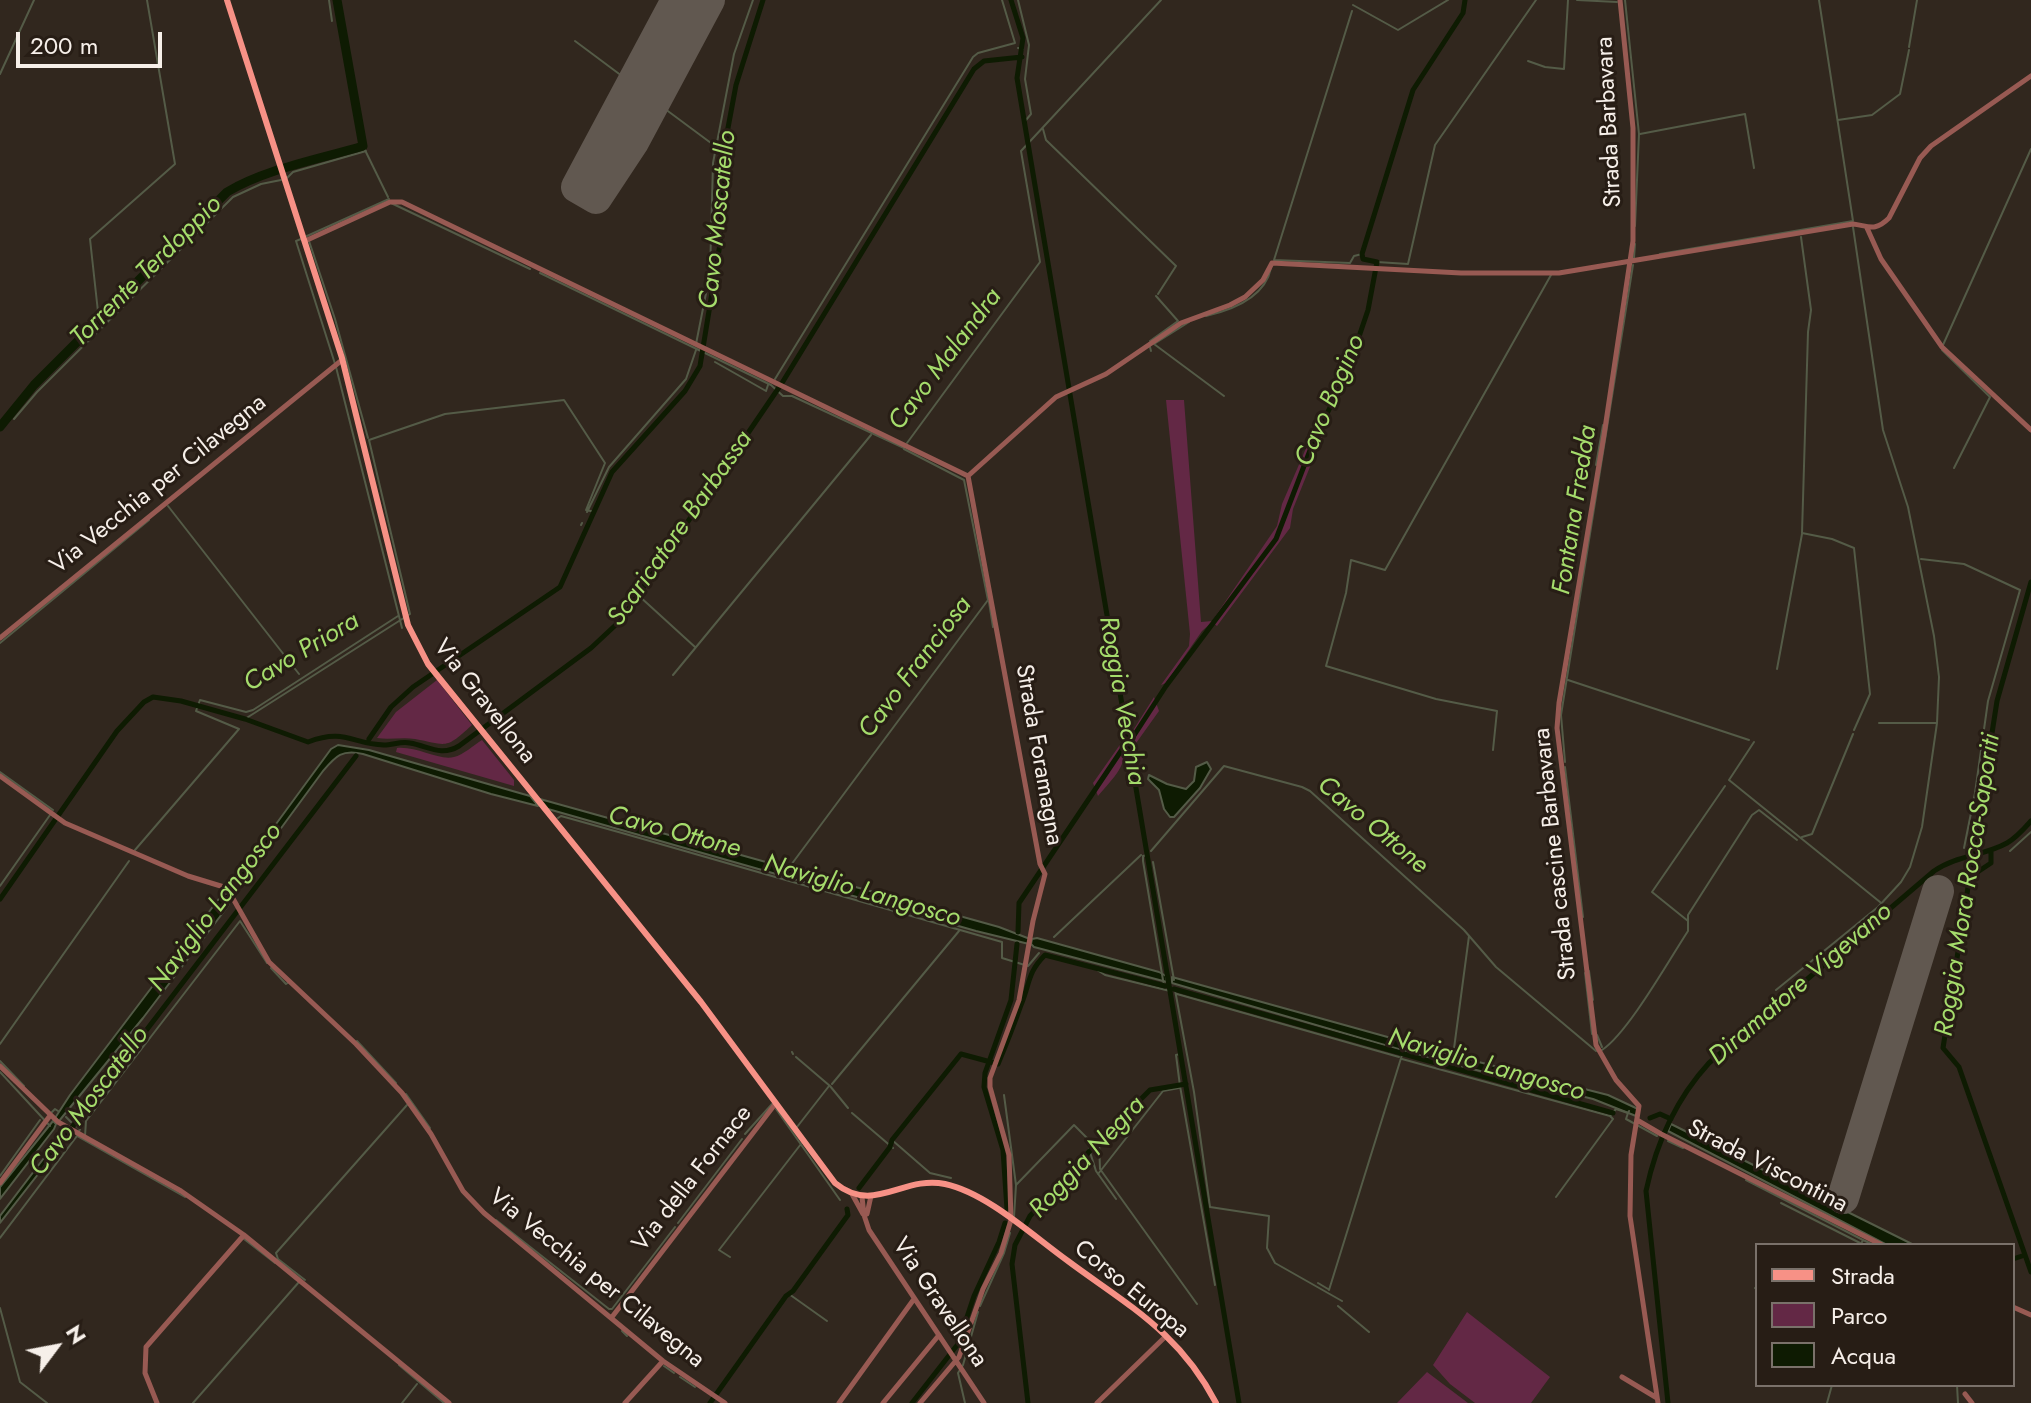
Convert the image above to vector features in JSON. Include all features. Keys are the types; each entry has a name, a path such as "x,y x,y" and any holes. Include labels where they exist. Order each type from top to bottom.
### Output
{"main road":[{"name":"Via Gravellona","path":"227,0 279,166 306,239 405,617 416,645 435,673 711,1014 829,1176 852,1194 874,1196"},
{"name":"Corso Europa","path":"874,1196 911,1184 942,1183 962,1188 1145,1317 1166,1336 1201,1378 1216,1403"}],"street":[{"name":"Strada Barbavara","path":"1620,0 1633,128 1633,241"},
{"path":"306,239 391,202 402,202 968,476 1056,397 1106,374 1181,323 1245,297 1263,280 1272,263 1461,273 1559,273 1853,224 1867,228 1881,226 1889,218 1920,158 1931,146 2031,76"},
{"path":"1867,228 1881,259 1941,346 2031,430"},
{"name":"Strada cascine Barbavara","path":"1633,241 1557,728 1594,1036 1604,1060 1622,1088 1637,1103 1637,1118"},
{"name":"Via Vecchia per Cilavegna","path":"0,638 338,363"},
{"name":"Strada Foramagna","path":"968,476 1043,872 1019,1000 995,1063 990,1087 1009,1155 1011,1220"},
{"name":"Via Vecchia per Cilavegna","path":"0,776 65,823 188,876 224,887 263,954 288,982 367,1055 408,1100 472,1201 493,1222 663,1361 725,1403"},
{"path":"0,1066 50,1121 181,1191 244,1235 449,1403"},
{"name":"Via della Fornace","path":"612,1317 776,1103"},
{"path":"1637,1118 1631,1155 1630,1216 1658,1400"},
{"name":"Strada Viscontina","path":"1637,1118 1663,1135 1878,1243"},
{"path":"0,1183 50,1121"},
{"name":"Via Gravellona","path":"852,1194 864,1215"},
{"name":"Via Gravellona","path":"866,1223 874,1196"},
{"name":"Via Gravellona","path":"862,1197 866,1223 984,1403"},
{"path":"920,1403 956,1361 983,1289 1001,1253 1011,1220"},
{"path":"157,1403 145,1373 146,1347 244,1235"},
{"path":"839,1403 914,1299"},
{"path":"883,1403 939,1335"},
{"path":"1097,1403 1166,1336"},
{"path":"625,1403 663,1361"},
{"path":"1622,1377 1658,1400"},
{"path":"1965,1394 1972,1403"}],"green space":[{"path":"1166,400 1184,400 1201,622 1212,621 1277,526 1282,504 1316,425 1324,432 1293,509 1290,528 1217,626 1212,622 1202,631 1166,683 1161,685 1189,646 1190,634"},
{"path":"437,680 472,725 446,744 410,738 377,738 396,712"},
{"path":"1154,697 1159,711 1134,746 1132,732"},
{"path":"1124,739 1125,756 1122,763 1098,796 1093,783"},
{"path":"482,740 514,780 514,786 396,752 397,748 405,748 448,758 465,752"},
{"path":"1467,1312 1550,1377 1531,1403 1475,1403 1450,1384 1433,1365"},
{"path":"1427,1372 1468,1403 1397,1403"}],"water":[{"path":"338,745 369,750 530,796 538,806 363,754 345,753 323,771 232,895 229,890 235,880 331,749"},
{"path":"1207,762 1211,769 1200,788 1174,817 1170,817 1164,809 1159,790 1148,779 1149,775 1186,789 1194,781 1196,767"},
{"name":"Naviglio Langosco","path":"540,799 999,927 1030,939 1029,944 548,809"},
{"name":"Naviglio Langosco","path":"227,893 230,897 228,906 143,1018 59,1121 55,1118 221,896"},
{"path":"1032,939 1159,972 1166,976 1167,982 1034,947"},
{"name":"Naviglio Langosco","path":"1172,977 1608,1095 1638,1109 1636,1116 1593,1099 1436,1060 1172,983"},
{"path":"53,1121 56,1124 54,1129 0,1199 0,1187"},
{"path":"1671,1124 1910,1243 1883,1243 1668,1131"},
{"path":"66,1129 71,1132 0,1223 0,1216"}],"waterway":[{"path":"0,74 34,0"},
{"path":"99,321 90,239 175,164 147,0"},
{"path":"329,0 332,21"},
{"name":"Torrente Terdoppio","path":"0,427 34,385 227,192 275,171 363,146 337,0"},
{"path":"696,344 710,273 713,163 734,54 753,0"},
{"name":"Cavo Moscatello","path":"369,739 391,707 413,687 560,587 612,472 685,391 700,366 720,244 725,144 736,85 763,0"},
{"path":"775,379 973,57 1015,43 1002,0"},
{"name":"Roggia Vecchia","path":"1011,0 1023,38 1017,78 1239,1403"},
{"path":"1018,0 1029,45 1025,79 1031,114 1026,120"},
{"name":"Cavo Malandra","path":"907,443 1040,262 1021,151 1161,0"},
{"path":"1353,5 1398,30 1448,0"},
{"name":"Cavo Bogino","path":"1133,737 1166,686 1276,539 1314,440 1346,375 1368,310 1377,262 1363,259 1362,254 1413,90 1463,13 1465,0"},
{"path":"1377,262 1408,264 1435,145 1536,0"},
{"path":"1528,61 1564,69 1568,0"},
{"path":"1577,0 1617,2"},
{"name":"Fontana Fredda","path":"1625,0 1639,134 1635,226"},
{"path":"1660,254 1853,221 1819,0"},
{"path":"1909,47 1917,0"},
{"path":"1352,11 1274,260 1350,263 1354,256 1362,254"},
{"path":"575,41 630,82"},
{"name":"Roggia Vecchia","path":"1018,48 1023,49"},
{"path":"1838,120 1872,115 1900,94 1909,50"},
{"name":"Scaricatore Barbassa","path":"0,899 117,731 144,702 153,697 181,701 245,719 308,742 331,736 373,744 417,744 446,751 459,746 591,648 621,620 782,383 974,69 984,61 1022,57"},
{"path":"653,100 715,146"},
{"path":"1640,134 1745,114 1754,168"},
{"path":"1043,129 1046,140 1176,266 1158,294"},
{"name":"Cavo Malandra","path":"363,146 388,197"},
{"path":"1943,345 2031,149"},
{"path":"287,178 293,172 366,151"},
{"path":"14,419 37,392 233,197 261,184 281,180"},
{"path":"307,236 389,199"},
{"name":"Cavo Malandra","path":"391,203 530,269"},
{"path":"1776,990 1878,907 1901,882 1910,867 1922,827 1937,723 1939,677 1934,636 1908,507 1883,430 1853,227"},
{"path":"1801,237 1811,310 1802,533 1832,539 1854,548 1870,694 1854,730"},
{"path":"301,239 296,241 336,367 402,628"},
{"path":"309,241 335,319 368,438"},
{"name":"Fontana Fredda","path":"1634,258 1635,244"},
{"name":"Fontana Fredda","path":"1565,762 1561,715 1633,265"},
{"path":"1206,316 1246,301 1262,287 1271,268"},
{"name":"Cavo Malandra","path":"540,273 771,385 783,396 792,396 904,448"},
{"path":"1493,750 1497,711 1436,699 1326,666 1346,593 1351,560 1385,570 1551,275"},
{"path":"1150,341 1178,321 1156,296"},
{"path":"1189,322 1154,344 1224,396"},
{"path":"1150,347 1151,351"},
{"path":"587,512 609,467 686,379 696,350"},
{"path":"1942,350 1990,397 1954,468"},
{"path":"715,362 766,391 768,385"},
{"path":"245,719 410,614 369,440 445,414 564,400 605,463 586,510 595,512"},
{"path":"1596,465 1603,425"},
{"path":"673,675 871,435"},
{"name":"Cavo Franciosa","path":"788,869 988,600 964,480 904,449"},
{"path":"168,506 299,674"},
{"path":"0,643 149,520"},
{"path":"1777,669 1802,534"},
{"path":"1921,559 1964,564 2020,590"},
{"name":"Roggia Mora Rocca-Saporiti","path":"2031,582 1997,701 1943,1048 1959,1067 2031,1272"},
{"path":"1964,848 1988,701 2020,590"},
{"path":"638,595 695,647"},
{"path":"989,602 993,627"},
{"name":"Cavo Priora","path":"135,850 239,729 196,711 200,700 246,712 253,710 398,616"},
{"path":"1568,680 1749,740"},
{"path":"1879,723 1936,723"},
{"path":"1802,837 1812,834 1853,734"},
{"path":"1754,742 1729,780 1880,902"},
{"name":"Cavo Bogino","path":"1018,932 1019,903 1123,748"},
{"name":"Cavo Moscatello","path":"70,1130 356,756"},
{"name":"Cavo Ottone","path":"1151,851 1224,766 1302,787 1464,930 1496,967 1596,1051"},
{"name":"Fontana Fredda","path":"1565,767 1583,917"},
{"path":"0,772 53,810"},
{"path":"1688,921 1652,892 1725,786"},
{"path":"1602,1050 1636,1013 1659,977 1688,931 1688,915 1752,815 1759,810 1797,840"},
{"path":"0,886 50,815"},
{"name":"Cavo Ottone","path":"558,818 561,816 622,833 1002,942 1002,958 1028,966 1039,953"},
{"name":"Diramatore Vigevano","path":"1668,1403 1646,1191 1655,1156 1677,1107 1709,1063 1934,871 2007,843 2031,821"},
{"path":"2010,851 2031,832"},
{"path":"1970,877 1991,863 1991,851"},
{"name":"Cavo Ottone","path":"1054,937 1141,855"},
{"path":"1147,855 1143,856 1143,861 1164,986"},
{"name":"Cavo Priora","path":"0,1044 129,861"},
{"path":"1153,862 1174,980"},
{"name":"Naviglio Langosco","path":"85,1136 86,1121 240,921 267,963"},
{"name":"Naviglio Langosco","path":"832,1084 959,931"},
{"name":"Cavo Ottone","path":"1453,1056 1469,936"},
{"name":"Cavo Bogino","path":"1007,1209 1003,1150 984,1087 985,1073 1011,1000 1017,944"},
{"path":"859,1188 892,1140 961,1054 998,1064 1032,973 1045,955 1165,986"},
{"path":"271,968 286,984 289,982"},
{"path":"1094,968 1105,975 1170,991"},
{"name":"Fontana Fredda","path":"1589,971 1593,1000"},
{"path":"1585,973 1592,1034"},
{"name":"Naviglio Langosco","path":"1174,989 1613,1113"},
{"path":"1175,990 1194,1092 1210,1207 1269,1216 1267,1248 1275,1263 1342,1301"},
{"name":"Naviglio Langosco","path":"1177,994 1399,1057"},
{"name":"Fontana Fredda","path":"1597,1035 1602,1047"},
{"path":"357,1041 396,1083"},
{"path":"1180,1054 1176,1055 1180,1086 1215,1285"},
{"name":"Naviglio Langosco","path":"1329,1290 1402,1055"},
{"path":"796,1057 830,1086 848,1108"},
{"name":"Naviglio Langosco","path":"1402,1059 1610,1116"},
{"name":"Cavo Priora","path":"0,1061 24,1086"},
{"path":"0,1072 50,1126"},
{"name":"Roggia Negra","path":"1028,1403 1012,1264 1015,1245 1030,1216 1150,1090 1186,1084"},
{"path":"797,1127 829,1086"},
{"path":"1098,1174 1163,1091 1179,1088"},
{"path":"406,1094 430,1128"},
{"path":"1004,1095 1016,1185 1014,1217"},
{"path":"745,1134 772,1104"},
{"path":"305,1280 278,1259 276,1253 407,1105"},
{"name":"Cavo Priora","path":"52,1112 55,1109 58,1111"},
{"path":"776,1109 840,1200"},
{"path":"1556,1197 1613,1119 1610,1116 1616,1109 1629,1111"},
{"path":"852,1113 893,1148"},
{"path":"1628,1113 1626,1119 1657,1136"},
{"path":"1650,1118 1660,1114 1671,1119"},
{"name":"Cavo Priora","path":"66,1117 71,1122"},
{"path":"0,1176 40,1120"},
{"name":"Cavo Priora","path":"0,1238 77,1136 80,1129 75,1125"},
{"path":"1016,1185 1074,1125 1093,1144 1089,1149 1096,1171 1116,1199"},
{"name":"Cavo Priora","path":"77,1136 185,1197"},
{"path":"678,1223 742,1139"},
{"path":"892,1140 930,1173 951,1178"},
{"path":"1668,1141 1683,1148"},
{"path":"1099,1142 1100,1169 1197,1304"},
{"path":"730,1257 719,1250 801,1144"},
{"path":"1746,1180 1863,1240"},
{"path":"1781,1203 1860,1243"},
{"path":"710,1403 848,1215 847,1209"},
{"path":"496,1220 609,1309 675,1227"},
{"name":"Cavo Bogino","path":"912,1403 958,1344 974,1296 1005,1223"},
{"path":"980,1306 1010,1233"},
{"name":"Cavo Priora","path":"244,1239 275,1263"},
{"path":"1862,1242 1870,1243"},
{"path":"2015,1258 2022,1256"},
{"path":"193,1403 299,1282"},
{"path":"1318,1283 1328,1289"},
{"path":"789,1294 827,1321"},
{"path":"1338,1306 1369,1332"},
{"name":"Cavo Priora","path":"0,1308 20,1382 47,1403"},
{"path":"965,1403 958,1373 978,1312"},
{"path":"622,1331 627,1336"},
{"path":"399,1365 444,1403"},
{"path":"664,1366 674,1373"},
{"path":"680,1377 695,1387"},
{"path":"402,1403 417,1384"},
{"path":"1827,1403 1831,1387"},
{"path":"1957,1387 1958,1403"}],"runway":[{"path":"677,0 577,187 596,198 633,142 709,0"},
{"path":"1843,1198 1938,891"}]}
